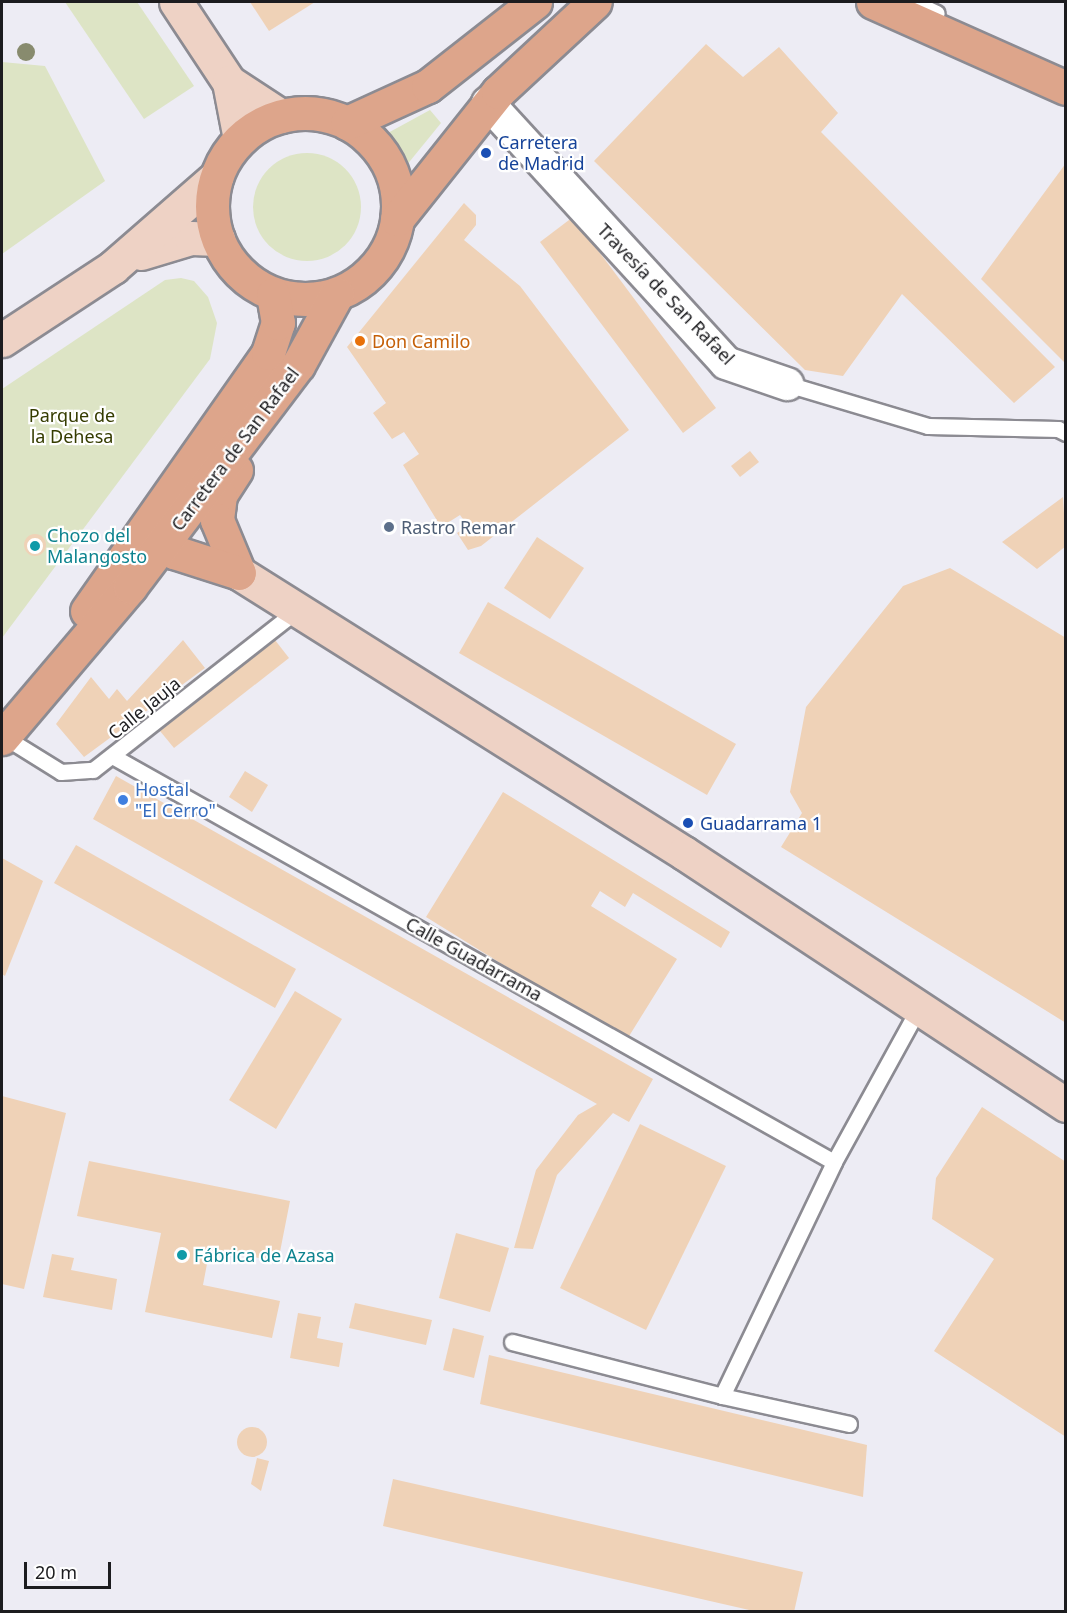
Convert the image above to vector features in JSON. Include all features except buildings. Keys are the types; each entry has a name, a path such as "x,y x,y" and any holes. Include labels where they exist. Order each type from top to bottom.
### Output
{"main road":[{"path":"176,2 229,82 240,139"},
{"path":"347,123 429,86 535,2"},
{"path":"873,2 1065,86"},
{"path":"276,307 338,294 375,267 397,219 488,103 585,7"},
{"path":"229,82 281,116"},
{"path":"2,340 112,267 216,177 240,139 281,116 315,113 347,123 386,161 396,187 397,219"},
{"path":"216,177 212,216 218,239 242,274 276,307"},
{"path":"112,267 156,247 191,238 218,239"},
{"name":"Carretera de San Rafael","path":"2,737 26,706 130,587 310,348 338,294"},
{"path":"276,307 265,381 162,520 163,543 200,564 239,573 684,854 917,1011 1065,1105"},
{"name":"Carretera de San Rafael","path":"26,706 134,538 260,366 276,307"},
{"path":"239,573 222,542 218,500 277,413 310,348"},
{"path":"130,587 164,570 200,564"}],"street":[{"name":"Travesía de San Rafael","path":"488,103 726,363 787,384"}],"lane":[{"path":"913,2 992,39 1065,86"},
{"name":"Travesía de San Rafael","path":"787,384 928,426 1058,429 1065,433"},
{"name":"Calle Jauja","path":"2,737 61,772 93,770 114,757 297,610"},
{"name":"Calle Guadarrama","path":"114,757 834,1162"},
{"path":"722,1396 834,1162 917,1011"},
{"path":"512,1342 722,1396 849,1424"}],"green space":[{"path":"65,2 137,2 194,86 144,119"},
{"path":"2,62 45,66 105,181 2,254"},
{"path":"430,110 441,123 406,166 386,134"},
{"path":"307,153 328,157 345,169 357,186 361,207 357,228 345,245 328,257 307,261 286,257 269,245 257,228 253,207 257,186 269,169 286,157"},
{"name":"Parque de la Dehesa","path":"181,278 194,281 208,297 217,323 210,359 2,638 2,389 165,280"}],"place":[{"name":"Carretera de Madrid","path":"486,153"},
{"name":"Don Camilo","path":"360,341"},
{"name":"Rastro Remar","path":"389,527"},
{"name":"Chozo del Malangosto","path":"35,546"},
{"name":"Hostal \"El Cerro\"","path":"123,800"},
{"name":"Guadarrama 1","path":"688,823"},
{"name":"Fábrica de Azasa","path":"182,1255"}]}
